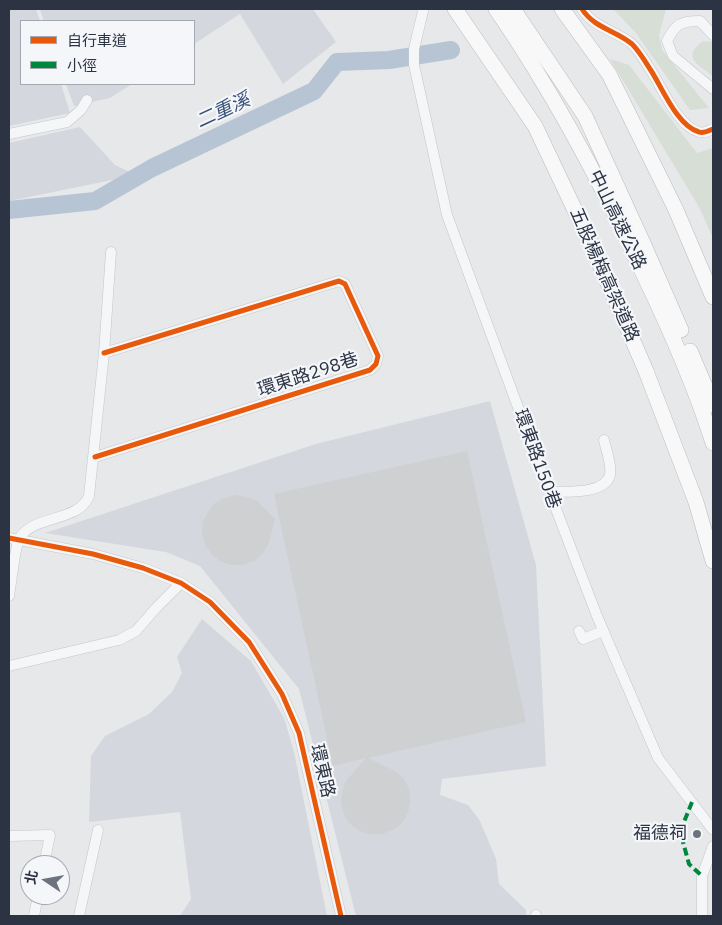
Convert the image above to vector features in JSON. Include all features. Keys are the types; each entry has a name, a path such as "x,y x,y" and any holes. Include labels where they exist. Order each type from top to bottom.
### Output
{"highway":[{"name":"五股楊梅高架道路","path":"455,9 535,126 590,242 646,371 696,502 713,561"},
{"name":"中山高速公路","path":"496,9 523,48 572,131 627,238 680,352 713,443"},
{"name":"中山高速公路","path":"513,9 585,116 643,243 713,405"},
{"path":"562,9 608,74 676,210 713,297"}],"street":[{"name":"環東路150巷","path":"422,9 414,50 414,65 447,215 549,492 603,631 658,758 713,830"},
{"path":"582,9 593,21 632,44 687,127 705,133 713,129"},
{"path":"713,35 700,21 685,21 672,30 667,41 673,56 713,89"},
{"path":"9,134 67,122 81,110 87,100"},
{"path":"9,596 14,539 29,529 78,509 86,504 90,496 104,352 111,252"},
{"name":"環東路298巷","path":"94,458 370,370 376,364 378,356 345,284 339,281 104,352"},
{"path":"549,492 592,490 602,485 610,476 604,440"},
{"name":"環東路","path":"14,539 93,554 143,568 181,583 210,602 249,642 282,694 299,733 341,916"},
{"path":"9,666 119,640 136,631 181,583"},
{"path":"580,631 583,639 603,631"},
{"path":"79,916 98,830"},
{"path":"9,836 50,835 46,855"},
{"path":"702,916 702,876 713,846"}],"shaded area":[{"path":"9,9 36,9 40,20 20,20 20,85 61,85 70,113 9,126"},
{"path":"40,9 313,9 336,42 283,84 240,14 195,43 195,20 44,20"},
{"path":"613,9 666,9 659,35 662,50 709,108 690,110 636,33"},
{"path":"703,41 713,42 713,76 694,60 693,52"},
{"path":"610,59 629,65 697,153 713,148 713,238 699,207"},
{"path":"66,85 130,85 110,98 74,106"},
{"path":"80,127 115,165 130,172 117,179 9,201 9,143"},
{"path":"490,401 536,565 546,766 442,779 440,795 468,805 480,821 496,859 499,884 526,910 526,916 356,916 299,689 200,566 166,552 45,533 316,444"},
{"path":"202,619 251,661 284,718 294,752 327,916 180,916 191,899 180,812 89,822 91,756 105,736 149,714 172,692 182,673 177,657"}],"building":[{"path":"467,451 526,722 368,758 395,771 404,779 409,789 410,801 408,813 402,823 393,830 382,834 370,834 359,831 349,823 344,814 341,803 346,781 366,758 333,766 274,494"},
{"path":"236,495 257,501 275,519 269,543 263,553 254,561 243,565 231,565 220,561 211,554 205,544 202,533 203,522 215,503"}],"waterway":[{"name":"二重溪","path":"9,210 95,201 152,168 314,91 337,62 389,60 451,50"}],"marked path":[{"path":"692,802 682,827 683,842 689,864 702,876"}],"cycle path":[{"path":"582,9 593,21 635,47 671,105 684,122 701,133 713,129"},
{"path":"95,457 370,370 376,364 378,356 345,284 339,281 104,353"},
{"path":"9,538 93,554 143,568 181,583 210,602 249,642 282,694 299,733 341,916"}],"place":[{"name":"福德祠","path":"697,834"}]}
